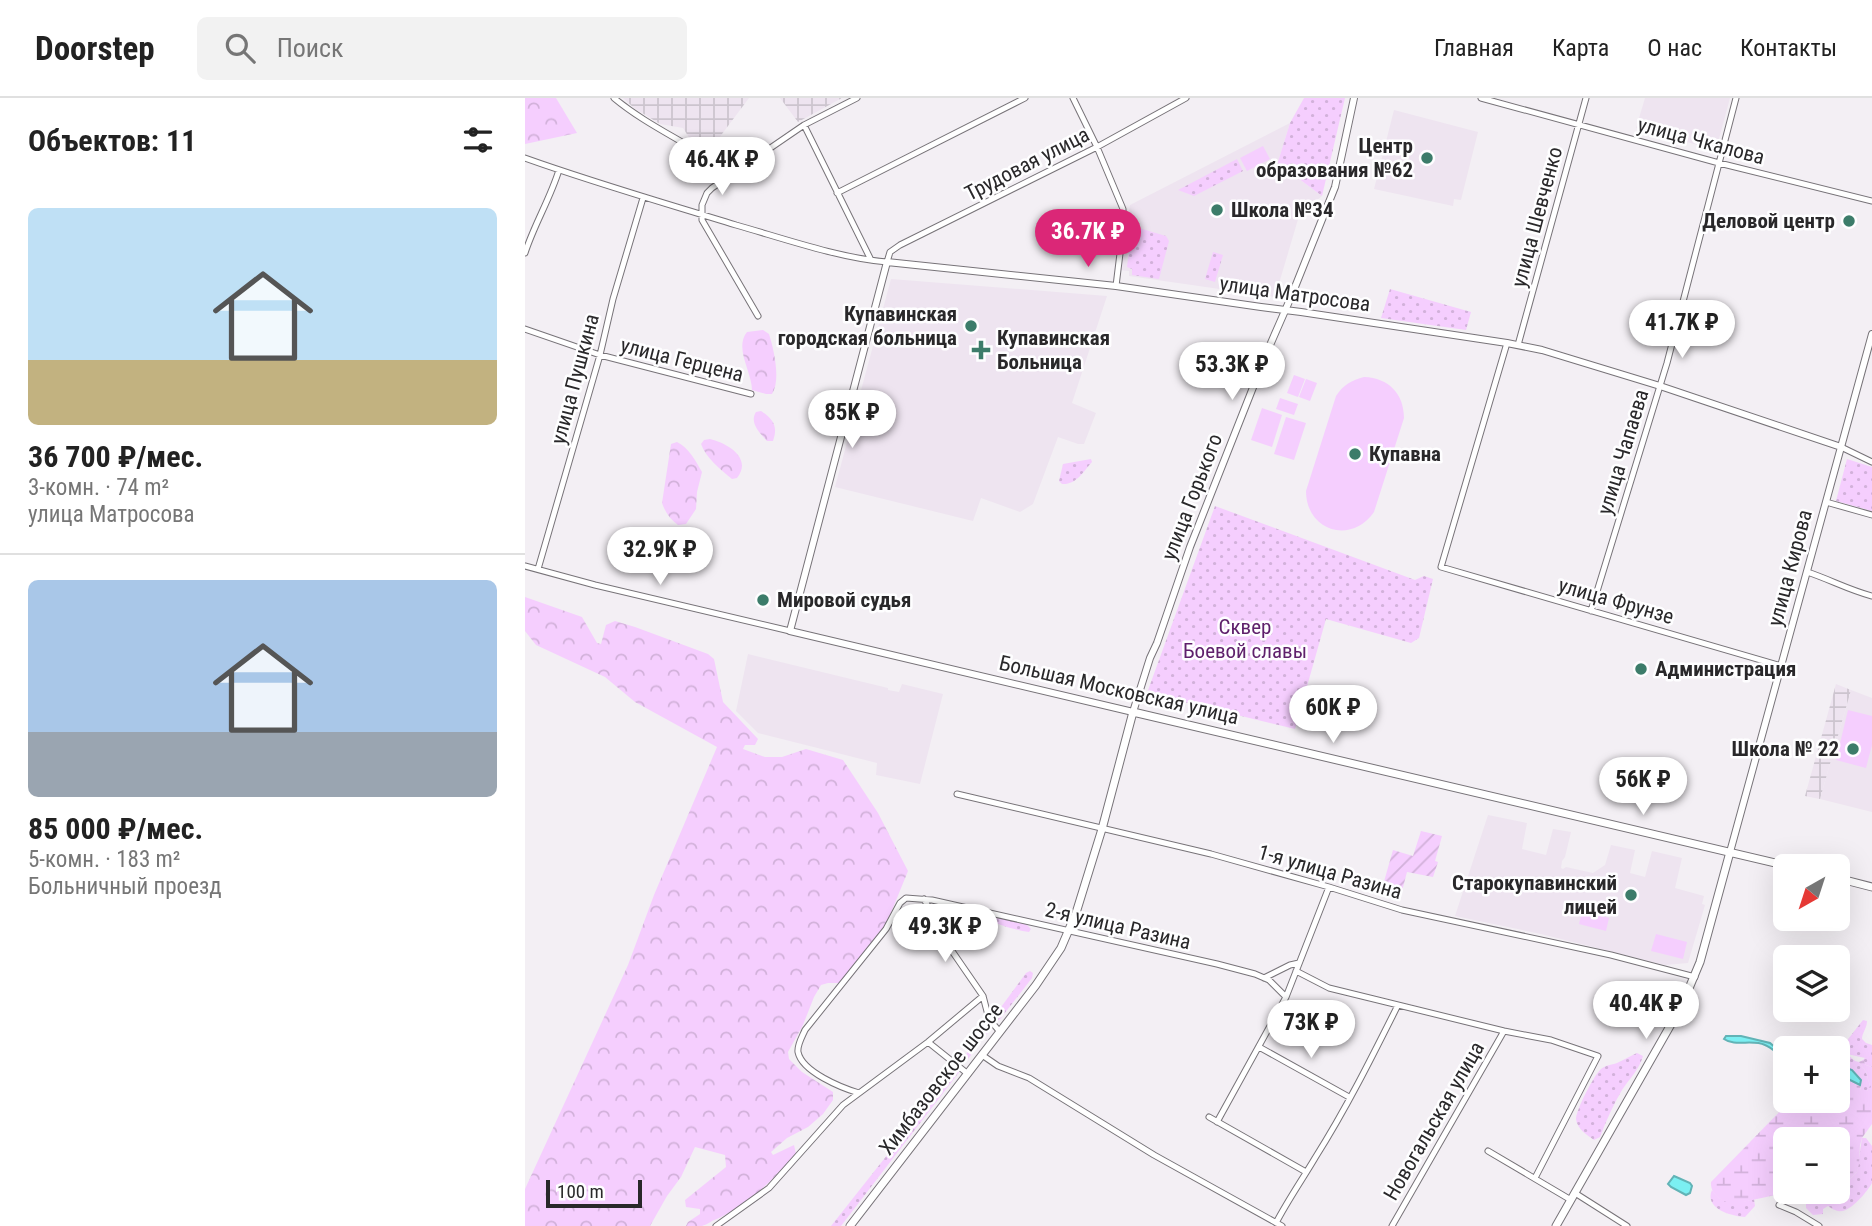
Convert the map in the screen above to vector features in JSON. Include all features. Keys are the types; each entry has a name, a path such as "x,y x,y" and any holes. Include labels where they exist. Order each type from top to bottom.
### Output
{"main road":[{"name":"Химбазовское шоссе","path":"850,1226 1047,970 1069,932 1102,828 1133,712"},
{"name":"Большая Московская улица","path":"1133,712 1773,862"},
{"path":"1556,1226 1674,1020 1695,977 1730,852"},
{"path":"1850,881 1872,887"}],"street":[{"path":"614,98 638,116 702,152 731,174"},
{"path":"758,316 702,220 702,205 707,193 804,125 857,98"},
{"path":"837,193 1025,98"},
{"path":"1073,98 1119,197 1124,218 1116,286"},
{"name":"Трудовая улица","path":"887,262 890,252 900,245 1097,147 1186,98"},
{"name":"улица Горького","path":"1133,712 1190,547 1335,187 1354,98"},
{"name":"улица Чкалова","path":"1481,98 1719,163 1872,201"},
{"name":"улица Шевченко","path":"1518,345 1586,98"},
{"name":"улица Чапаева","path":"1591,611 1671,349 1736,98"},
{"path":"804,125 872,260"},
{"name":"улица Матросова","path":"525,158 643,198 776,237 872,260 1116,286 1518,345 1575,359 1660,386 1841,447 1872,462"},
{"path":"525,253 559,170"},
{"name":"улица Пушкина","path":"538,569 643,198"},
{"path":"790,631 887,262"},
{"name":"улица Герцена","path":"525,329 600,355 751,394"},
{"name":"улица Кирова","path":"1730,852 1872,334"},
{"name":"улица Фрунзе","path":"1507,343 1441,567 1781,666"},
{"path":"1826,502 1872,515"},
{"name":"Большая Московская улица","path":"525,566 1133,712"},
{"path":"1807,572 1872,596"},
{"name":"1-я улица Разина","path":"957,794 1210,855 1402,910 1695,977"},
{"path":"1217,1122 1286,997 1329,887"},
{"path":"859,1093 839,1086 803,1062 798,1053 798,1045 805,1030 886,929 899,903 906,898 924,899 952,951 983,996 989,1019 1000,1032"},
{"name":"2-я улица Разина","path":"924,899 1217,964 1269,980 1286,997"},
{"path":"1263,978 1299,963"},
{"path":"1296,971 1329,988 1551,1040 1598,1056 1535,1178"},
{"path":"716,1226 769,1188 838,1110 928,1042 983,996"},
{"path":"982,1055 998,1066 1029,1078 1154,1156 1279,1224 1398,1005"},
{"name":"Новогальская улица","path":"1392,1226 1504,1031"},
{"path":"928,1042 968,1074"},
{"path":"1259,1046 1349,1097"},
{"path":"1209,1117 1306,1172"},
{"path":"1488,1151 1626,1226"},
{"path":"1779,1205 1819,1226"}],"shaded area":[{"path":"623,98 749,98 710,150 690,139 683,128 660,124"},
{"path":"780,98 842,98 798,122"},
{"path":"1645,98 1730,98 1716,150 1636,128"},
{"name":"Центр образования №62","path":"1394,110 1478,132 1461,200 1454,199 1453,206 1374,189"},
{"name":"Школа №34","path":"1290,123 1276,168 1287,170 1322,196 1299,216 1275,297 1129,276 1129,271 1120,270 1130,205"},
{"name":"Купавинская Больница","path":"891,279 1107,296 1072,403 1096,413 1084,444 1058,437 1033,504 1020,512 981,498 973,521 835,487"},
{"path":"748,654 888,690 899,692 902,684 943,694 920,784 876,775 877,763 758,733 736,711"},
{"path":"1836,684 1851,690 1820,799 1805,796"},
{"name":"Школа № 22","path":"1851,690 1872,698 1872,812 1820,799"},
{"path":"1488,815 1527,823 1522,849 1546,855 1553,829 1571,832 1562,861 1563,869 1566,867 1593,873 1605,865 1611,845 1635,850 1630,873 1645,877 1652,851 1682,858 1675,888 1704,896 1702,904 1705,905 1688,963 1665,965 1455,916"}],"green space":[{"path":"525,98 556,98 577,133 525,144"},
{"path":"1304,98 1345,98 1322,196 1287,170 1276,168 1290,123"},
{"path":"1263,146 1270,159 1247,171 1240,158"},
{"path":"1237,159 1243,171 1194,196 1178,190"},
{"path":"1132,226 1166,236 1169,241 1159,279 1132,275 1132,269 1127,267"},
{"path":"1213,252 1223,255 1215,282 1205,279"},
{"path":"1390,289 1471,312 1466,330 1381,318"},
{"path":"763,330 769,334 776,365 776,381 772,394 752,390 743,353 743,338 747,332"},
{"path":"1294,375 1305,379 1298,397 1287,393"},
{"name":"Купавна","path":"1364,377 1381,380 1393,389 1401,402 1404,418 1374,512 1354,528 1331,529 1313,516 1306,491 1336,396 1348,384"},
{"path":"1306,379 1317,383 1310,401 1299,397"},
{"path":"1280,398 1298,404 1294,415 1276,409"},
{"path":"1262,408 1282,415 1272,447 1251,440"},
{"path":"761,411 774,424 773,441 767,441 755,424 754,416"},
{"path":"1286,417 1306,423 1294,460 1274,454"},
{"path":"710,439 736,452 742,464 737,478 732,479 706,454 701,444"},
{"path":"677,442 688,451 702,472 696,509 686,524 678,525 668,515 662,503 671,444"},
{"path":"1091,459 1092,462 1075,480 1067,484 1059,481 1063,464"},
{"path":"1847,459 1872,467 1872,511 1836,501"},
{"name":"Сквер Боевой славы","path":"1215,506 1415,580 1424,576 1433,579 1419,638 1411,643 1326,619 1295,729 1147,693"},
{"path":"525,597 582,617 597,643 601,644 606,625 615,621 708,654 714,659 723,702 758,739 755,745 745,745 743,749 765,757 782,757 806,749 843,760 878,813 908,871 886,925 839,983 821,985 788,1052 789,1059 802,1072 833,1092 833,1100 823,1114 808,1127 787,1138 771,1152 773,1155 794,1145 796,1154 768,1183 747,1201 703,1226 686,1226 700,1214 700,1209 686,1207 685,1200 726,1167 725,1155 695,1147 681,1177 650,1226 525,1226 525,1189 628,965 654,895 717,747 635,702 605,677 536,645 525,631"},
{"path":"1848,710 1872,716 1872,745 1866,768 1836,760"},
{"path":"1421,831 1442,836 1433,877 1407,872 1402,891 1383,885 1393,850 1413,856"},
{"path":"938,905 965,911 968,917 964,919 938,912 935,908"},
{"path":"1582,911 1609,918 1606,931 1579,924"},
{"path":"977,913 1025,923 1031,929 1029,932 1010,928 977,917"},
{"path":"1656,934 1687,942 1683,959 1651,951"},
{"path":"1030,971 1033,973 1032,978 997,1022 993,1018"},
{"path":"1863,1020 1867,1021 1862,1039 1872,1045 1872,1067 1866,1065 1863,1060 1865,1058 1850,1055 1850,1037"},
{"path":"990,1025 991,1028 965,1063 962,1063 961,1061"},
{"path":"1637,1053 1643,1056 1639,1066 1619,1096 1600,1137 1594,1140 1580,1129 1576,1119 1586,1093 1601,1069"},
{"path":"1850,1057 1859,1062 1866,1072 1870,1086 1867,1091 1861,1091 1861,1080 1850,1070"},
{"path":"1863,1060 1866,1065 1872,1067 1872,1124 1862,1138 1857,1172 1850,1179 1850,1127 1773,1127 1773,1196 1734,1204 1718,1197 1711,1187 1711,1182 1778,1113 1850,1113 1850,1080 1860,1085 1861,1091 1867,1091 1870,1086 1866,1072 1859,1062"},
{"path":"956,1068 960,1071 841,1226 831,1226"},
{"path":"1862,1138 1866,1138 1872,1146 1870,1187 1857,1202 1842,1211 1828,1206 1823,1209 1823,1214 1813,1215 1806,1208 1806,1204 1850,1204 1850,1179 1857,1172"},
{"path":"1712,1190 1726,1201 1742,1202 1754,1199 1755,1206 1745,1217 1726,1213 1712,1202"}],"water":[{"path":"1726,1036 1741,1036 1770,1043 1773,1050 1765,1045 1724,1039"},
{"path":"1850,1069 1861,1080 1860,1085 1850,1080"},
{"path":"1674,1176 1690,1183 1690,1193 1686,1195 1668,1184"}],"place":[{"name":"Центр образования №62","path":"1427,158"},
{"name":"Школа №34","path":"1217,210"},
{"name":"Деловой центр","path":"1849,221"},
{"name":"Купавинская городская больница","path":"971,326"},
{"name":"Купавинская Больница","path":"981,350"},
{"name":"Купавна","path":"1355,454"},
{"name":"Мировой судья","path":"763,600"},
{"name":"Администрация","path":"1641,669"},
{"name":"Школа № 22","path":"1853,749"},
{"name":"Старокупавинский лицей","path":"1631,895"}]}
